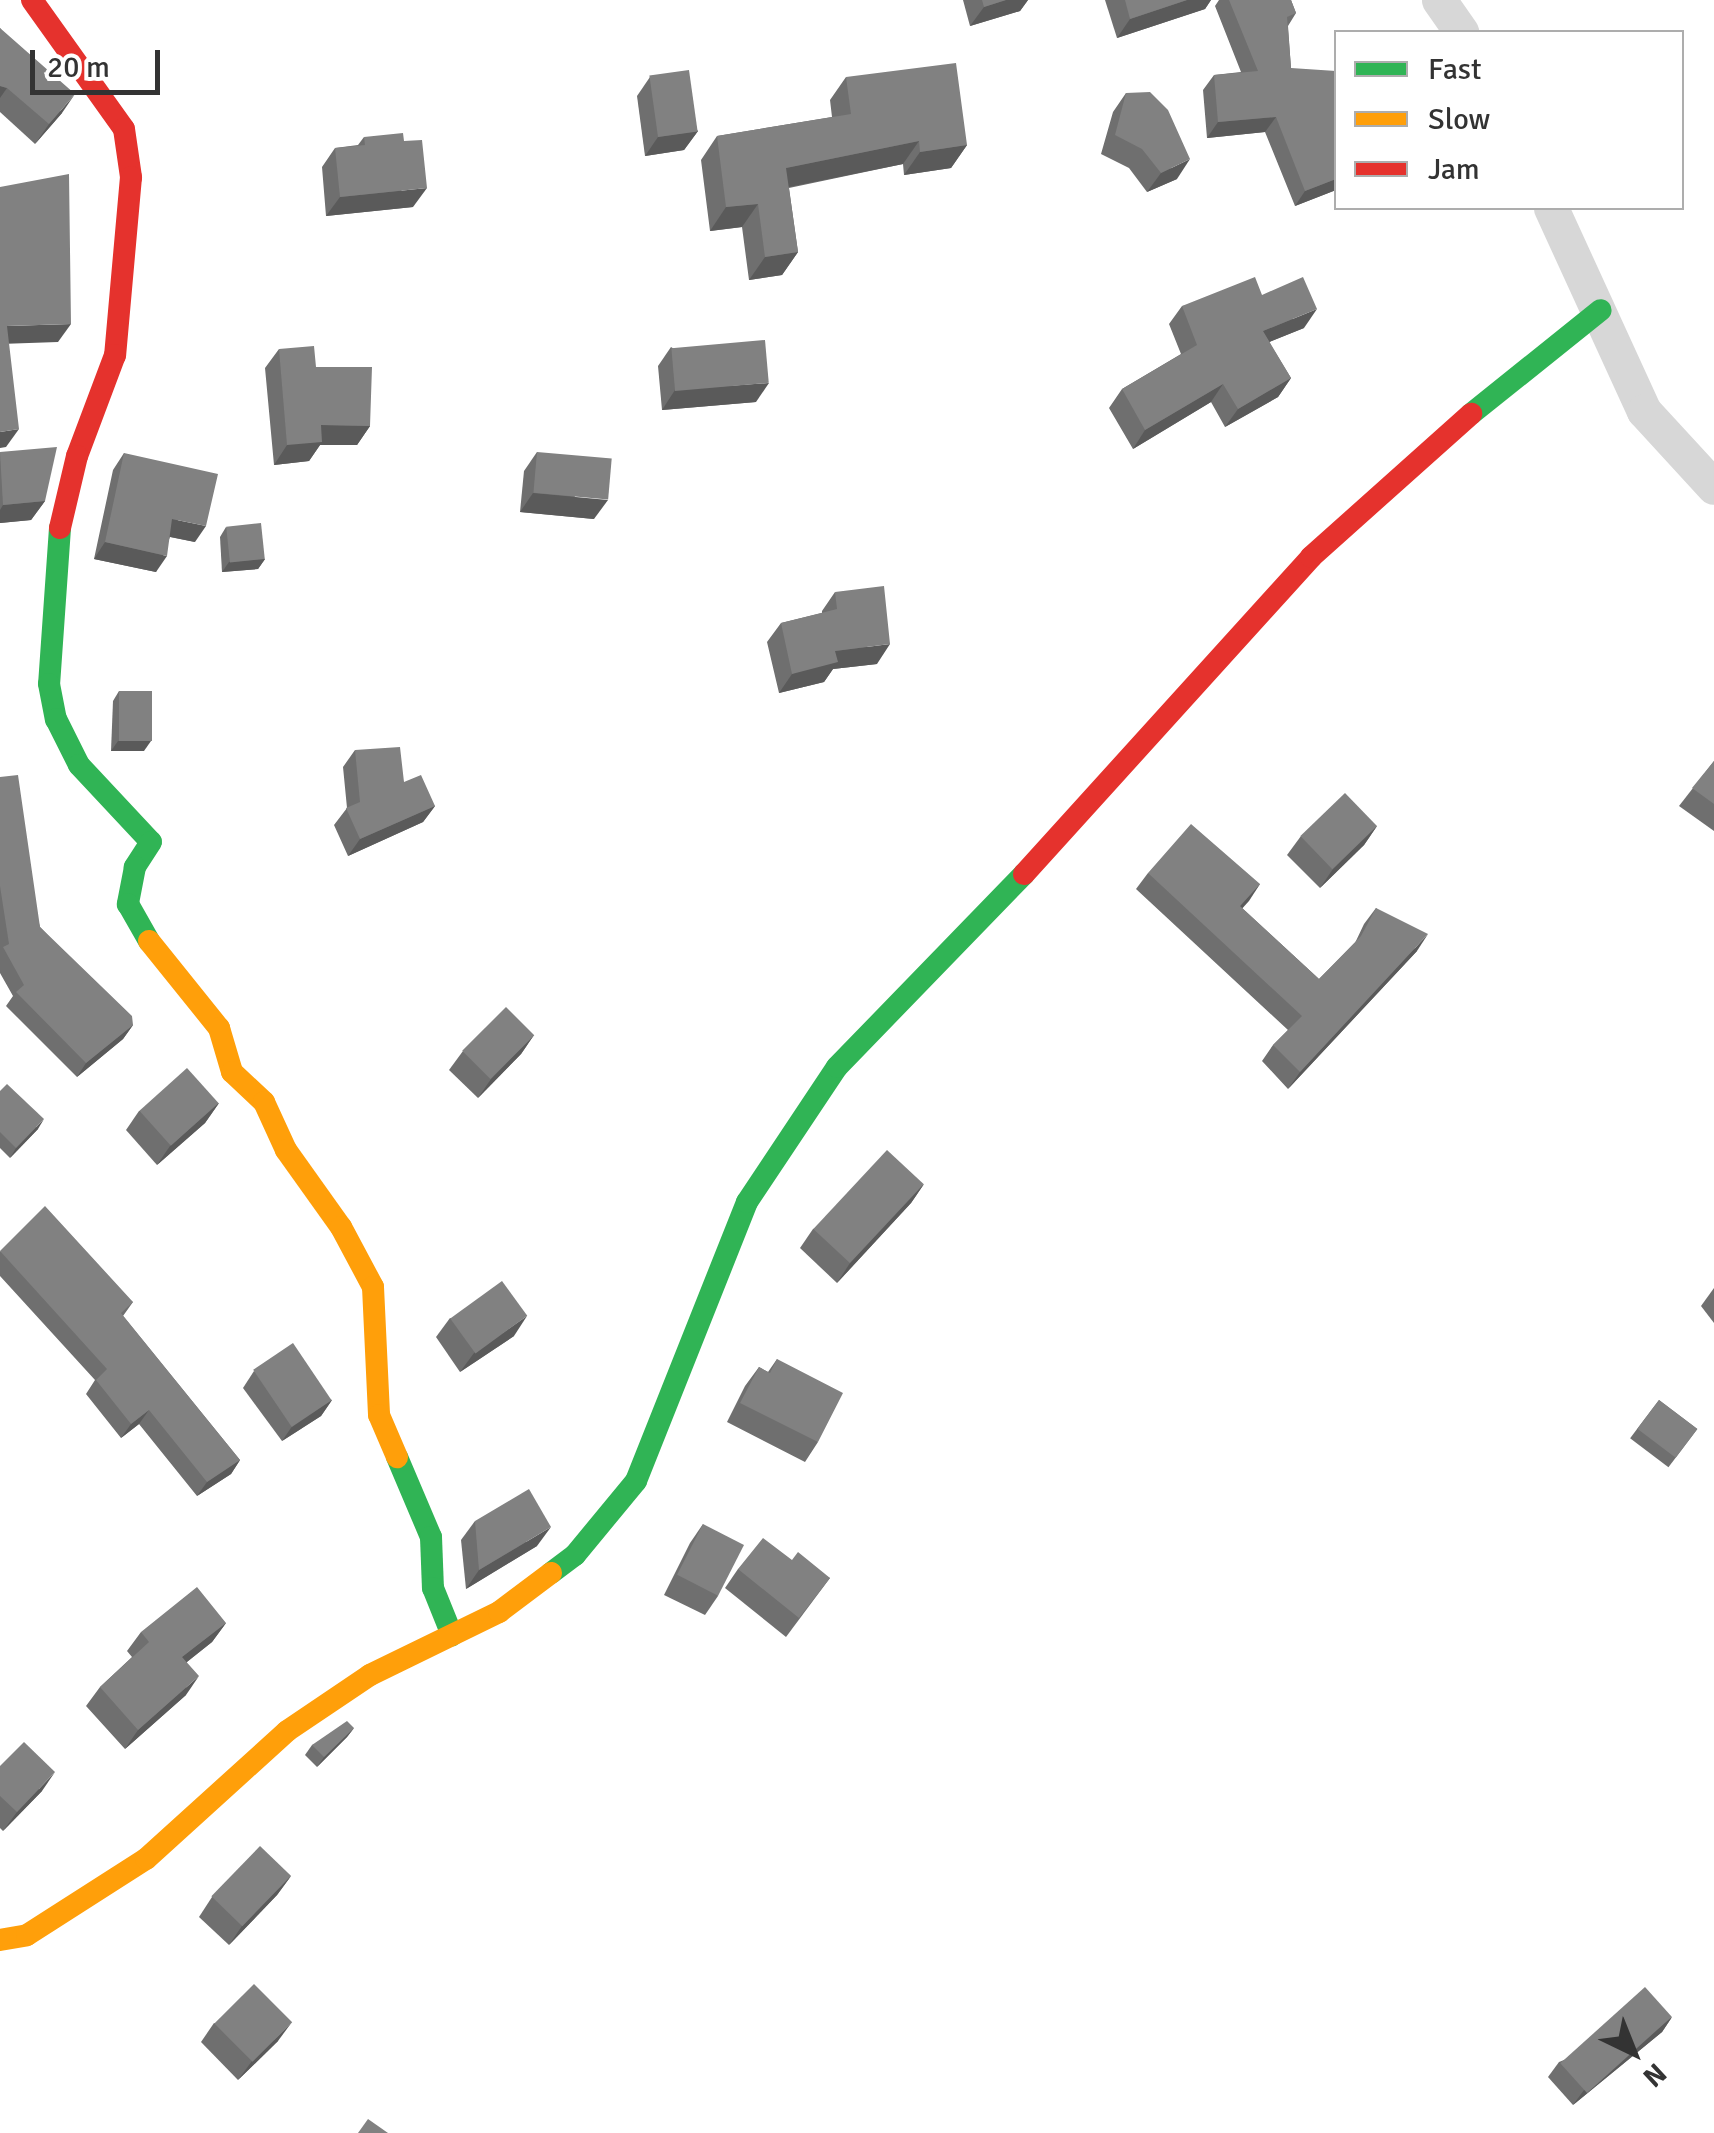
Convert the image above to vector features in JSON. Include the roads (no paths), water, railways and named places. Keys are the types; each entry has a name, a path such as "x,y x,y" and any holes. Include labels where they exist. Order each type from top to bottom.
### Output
{"street":[{"path":"32,0 124,129 131,177 115,355 77,456 59,534 48,684 56,718 79,765 151,842 134,867 128,904 163,966 219,1028 232,1072 264,1102 286,1150 341,1228 373,1287 378,1415 431,1537 433,1588 452,1635"},
{"path":"1439,0 1460,30"},
{"path":"1552,210 1644,411 1714,487"},
{"path":"0,1940 27,1936 146,1859 286,1731 370,1675 499,1612 575,1555 636,1481 747,1202 837,1067 1088,809 1311,557 1502,387 1600,310"}]}
